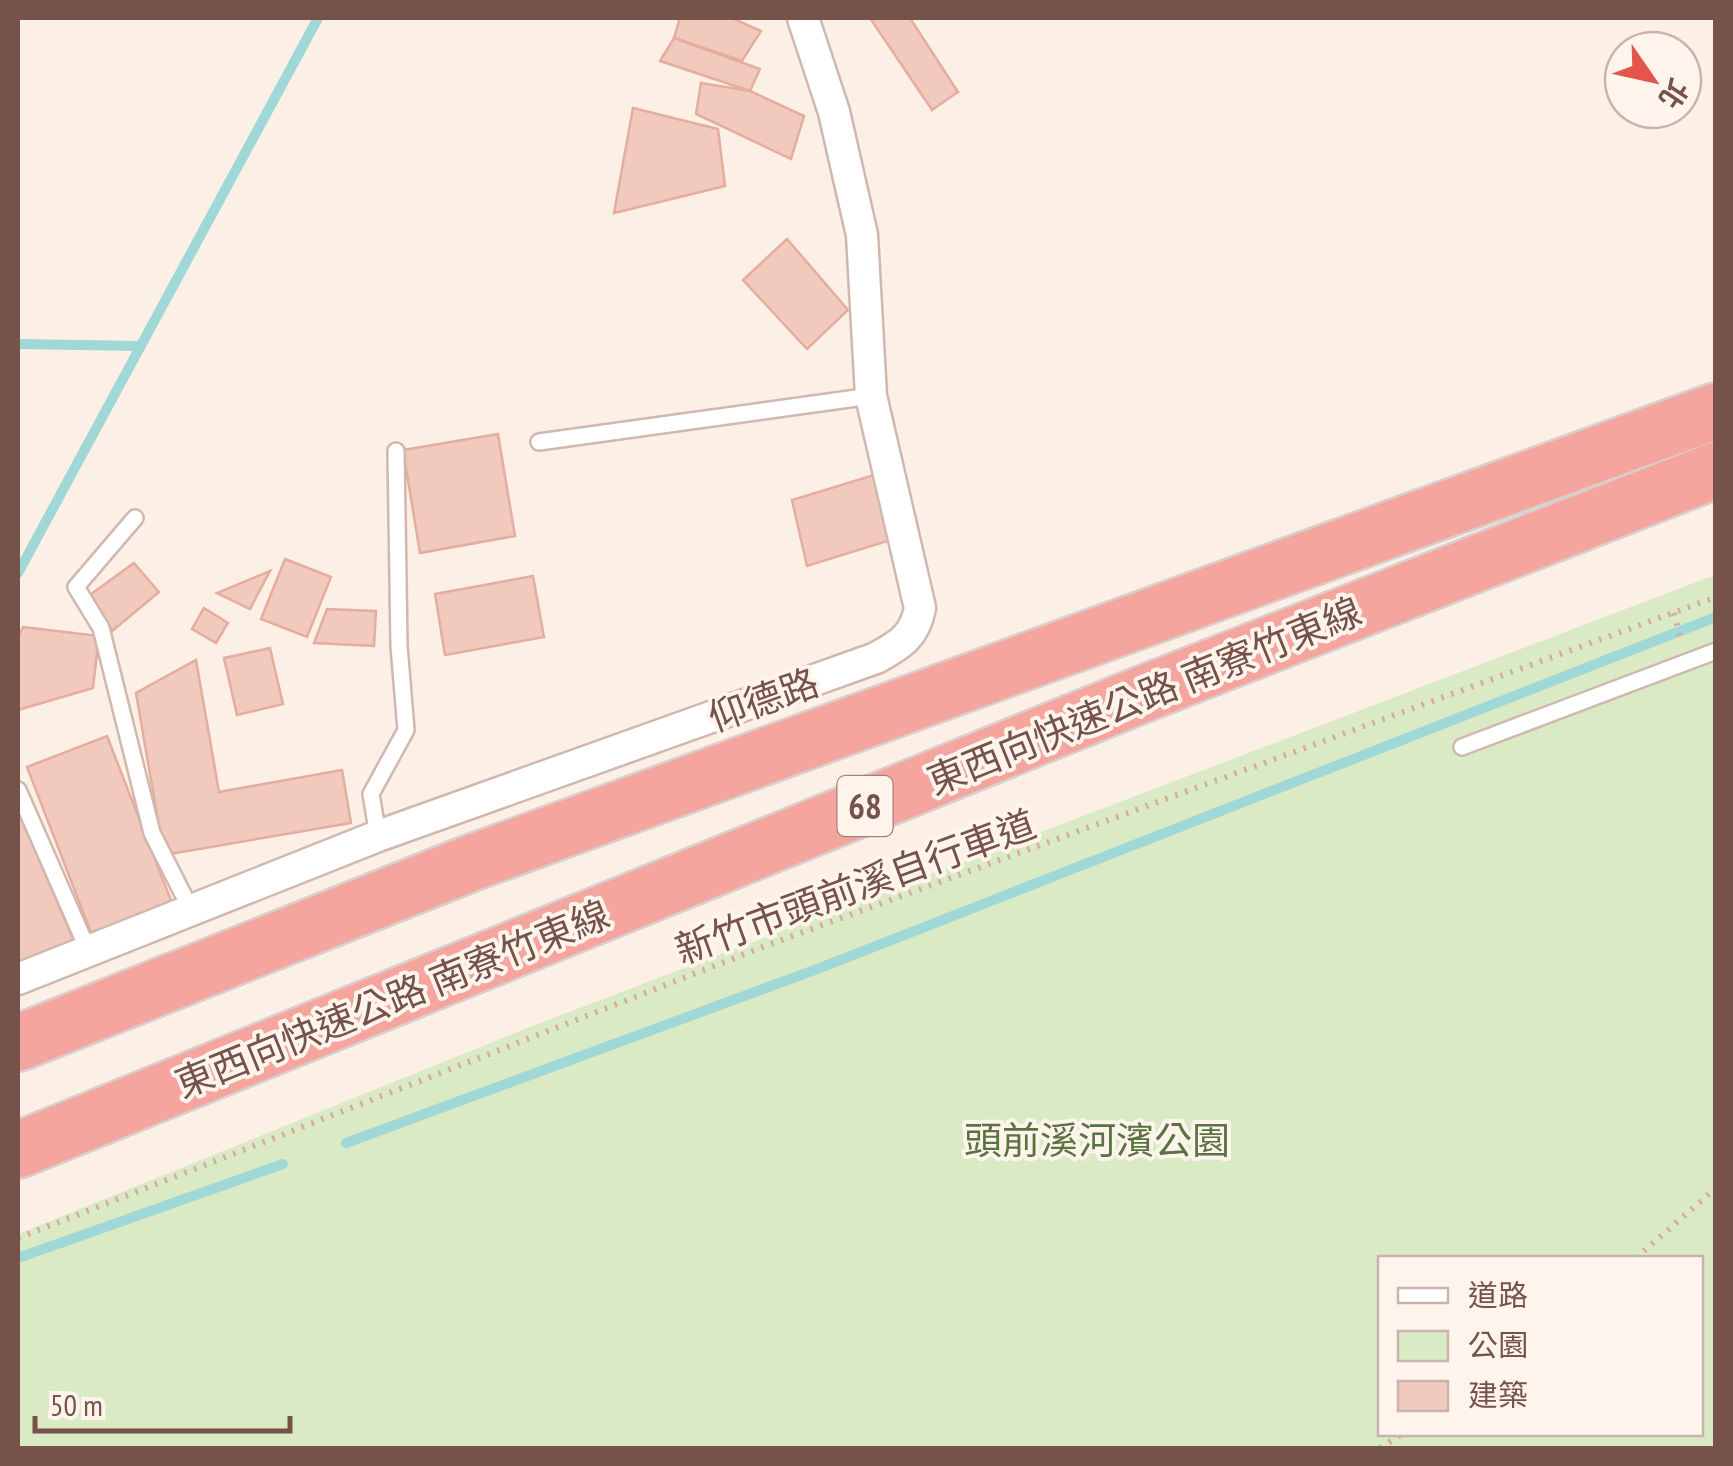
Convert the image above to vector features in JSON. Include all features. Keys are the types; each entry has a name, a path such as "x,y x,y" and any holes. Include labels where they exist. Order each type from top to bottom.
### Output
{"highway":[{"name":"東西向快速公路 南寮竹東線","path":"18,1043 471,863 1716,411"},
{"name":"東西向快速公路 南寮竹東線","path":"18,1150 1138,696 1716,470"}],"street":[{"name":"仰德路","path":"18,979 378,836 876,658 901,644 916,629 920,608 871,396 862,236 834,112 803,18"}],"lane":[{"path":"539,442 871,396"},
{"path":"378,836 371,794 406,730 399,646 396,451"},
{"path":"135,518 76,588 101,628 152,834 190,910"},
{"path":"1462,747 1716,651"},
{"path":"18,790 88,950"}],"path":[{"name":"新竹市頭前溪自行車道","path":"18,1238 768,946 1716,597"},
{"path":"1638,1256 1716,1188"}],"green space":[{"name":"頭前溪河濱公園","path":"1715,575 1715,1448 18,1448 18,1234 535,1025"}],"building":[{"path":"680,18 732,18 761,31 742,61 674,38"},
{"path":"870,18 910,18 958,92 932,110"},
{"path":"674,38 760,69 750,91 660,61"},
{"path":"701,83 750,91 804,116 791,159 696,114"},
{"path":"633,108 718,129 725,186 614,213"},
{"path":"787,239 848,310 807,349 743,280"},
{"path":"498,434 515,536 420,553 403,450"},
{"path":"877,474 891,540 807,566 792,500"},
{"path":"285,559 331,577 307,637 261,619"},
{"path":"134,563 159,592 112,631 91,594"},
{"path":"270,571 250,609 217,593"},
{"path":"533,576 544,637 445,655 435,594"},
{"path":"204,608 228,623 216,643 192,629"},
{"path":"327,609 376,611 374,646 314,643"},
{"path":"23,627 99,636 93,688 18,710 18,638"},
{"path":"270,648 283,704 237,715 224,658"},
{"path":"196,660 219,792 342,770 351,823 164,855 136,693"},
{"path":"107,736 172,903 92,935 27,767"},
{"path":"18,810 74,941 18,967"}],"waterway":[{"path":"18,573 318,18"},
{"path":"18,344 141,346"},
{"path":"346,1143 820,968 1716,617"},
{"path":"18,1258 283,1164"}]}
